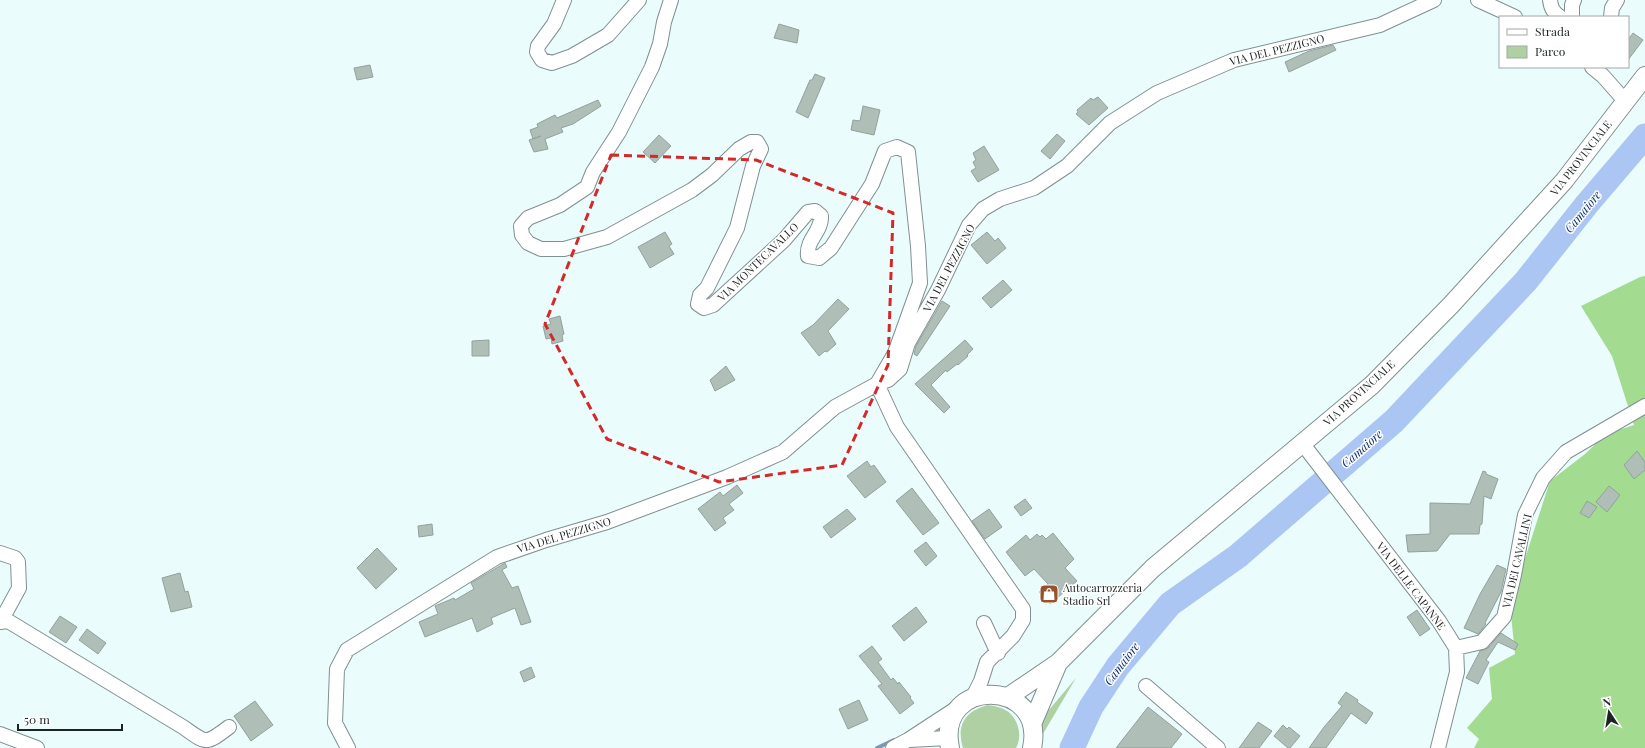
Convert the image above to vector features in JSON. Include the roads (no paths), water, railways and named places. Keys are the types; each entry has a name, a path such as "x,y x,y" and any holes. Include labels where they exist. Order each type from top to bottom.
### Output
{"main road":[{"name":"VIA PROVINCIALE","path":"1008,697 1058,663 1154,568 1372,385 1451,305 1564,181 1645,76"},
{"name":"VIA PROVINCIALE","path":"1032,724 1058,663"},
{"name":"VIA PROVINCIALE","path":"976,694 998,694 1008,697 1019,704 1027,713 1032,724 1034,738 1032,748"},
{"path":"949,743 951,719 976,694"}],"street":[{"path":"564,0 554,24 538,46 537,52 542,60 552,63 572,56 608,35 639,0"},
{"name":"VIA MONTECAVALLO","path":"671,0 664,22 660,44 652,67 619,132 593,172 587,187 560,205 528,218 521,226 522,235 528,243 541,249 564,248 607,237 692,190 712,175 739,149 751,142 757,142 761,149 753,166 737,228 707,288 700,295 698,304 704,308 713,306 784,240 808,212 815,211 821,216 821,224 807,247 808,256 819,258 831,248 872,184 885,151 897,147 908,152 918,246 920,283 895,353 877,384"},
{"name":"VIA DEL PEZZIGNO","path":"348,748 335,723 337,668 347,650 497,557 546,540 607,522 727,477 783,452 835,407 877,384 888,380 900,369 908,343 938,290 969,225 983,209 1000,199 1034,188 1067,166 1110,123 1157,93 1234,60 1380,25 1395,20 1434,0"},
{"path":"1478,0 1513,16"},
{"path":"1550,0 1550,7 1558,16"},
{"path":"1572,16 1572,5 1574,0"},
{"path":"1611,16 1612,8 1617,0"},
{"path":"1594,68 1604,72 1626,102"},
{"path":"877,384 897,426 1023,609 1023,620 1013,636 998,653 987,662 976,694 908,740 893,748"},
{"name":"VIA DEI CAVALLINI","path":"1456,648 1482,642 1504,617 1525,515 1543,478 1566,452 1645,406"},
{"name":"VIA DELLE CAPANNE","path":"1302,443 1439,621 1456,648 1457,672 1438,748"},
{"path":"0,553 15,558 18,562 19,588 1,621 8,621 201,740 209,740 229,726"},
{"path":"984,624 998,653"},
{"path":"1146,686 1218,748"},
{"path":"0,734 37,748"},
{"path":"908,740 949,743"}],"waterway":[{"name":"Camaiore","path":"1072,748 1091,707 1118,666 1170,604 1238,556 1394,421 1526,281 1587,204 1645,136"},
{"path":"877,748 894,740"}],"place":[{"name":"Autocarrozzeria Stadio Srl","path":"1049,594"}]}
